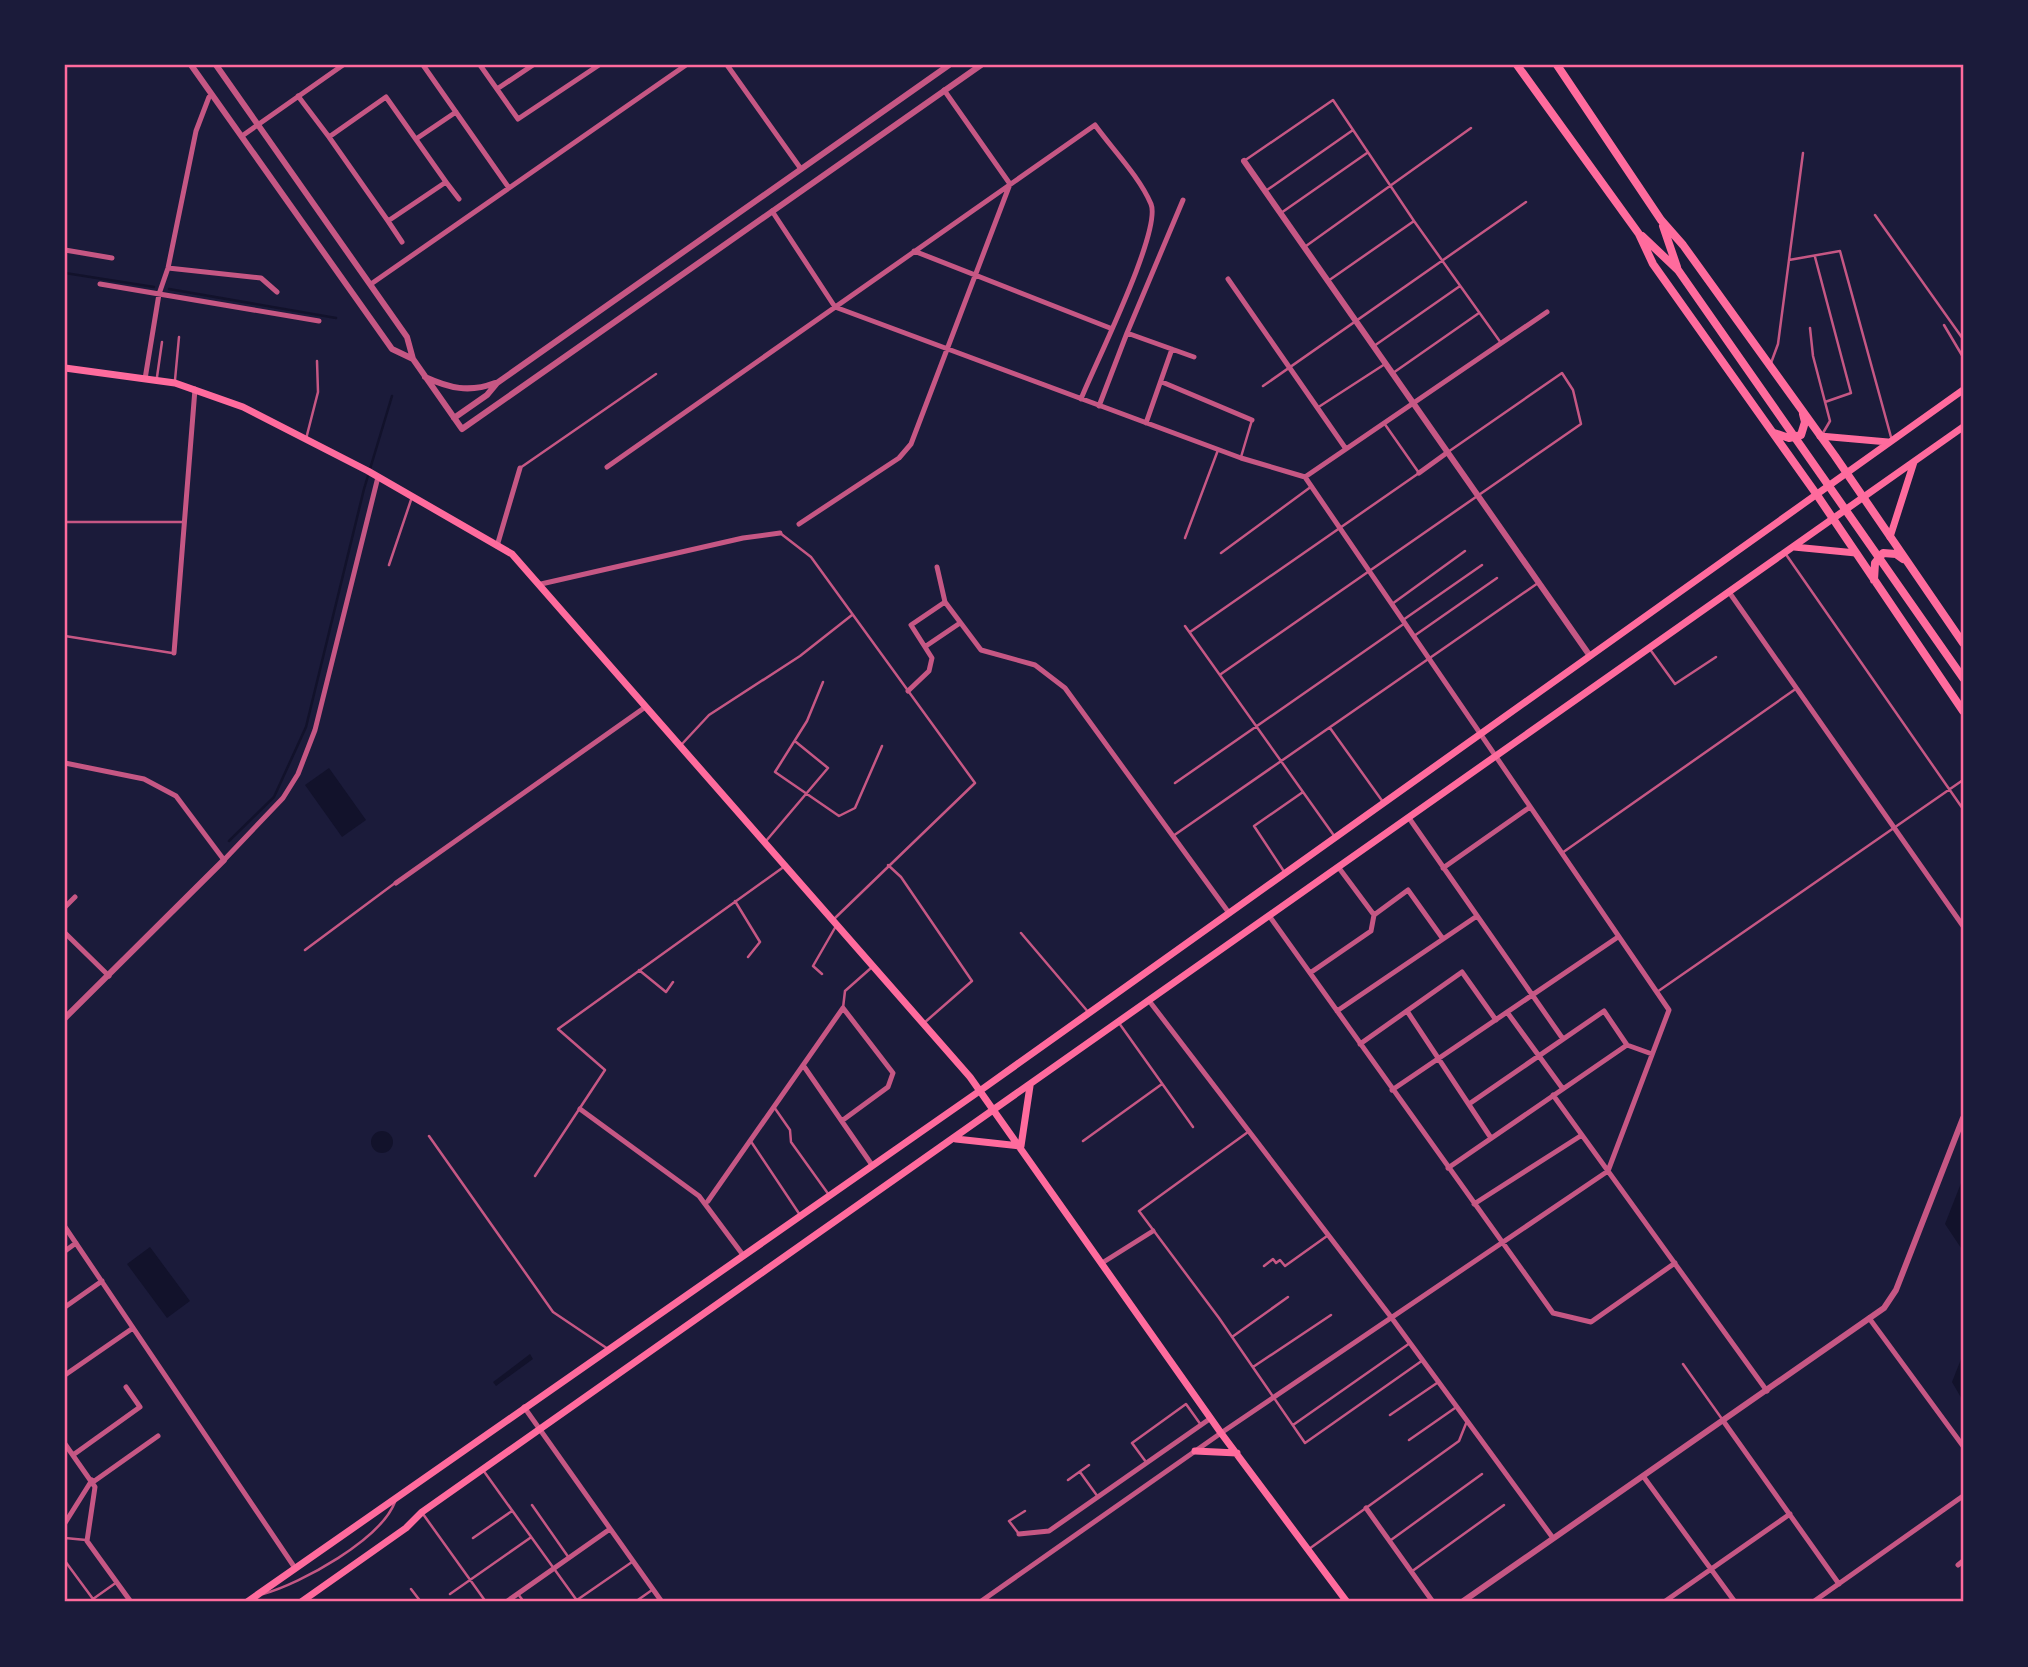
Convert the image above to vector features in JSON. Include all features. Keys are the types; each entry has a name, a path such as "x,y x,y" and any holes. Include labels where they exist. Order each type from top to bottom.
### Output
{"main road":[{"path":"1517,65 1639,234 1653,264 1833,519 1963,710"},
{"path":"1557,65 1661,220 1683,245 1821,436 1963,643"},
{"path":"1661,220 1678,270"},
{"path":"1639,234 1678,270 1963,678"},
{"path":"65,368 175,383 243,407 374,475 512,554 981,1090 1237,1454 1347,1602"},
{"path":"251,1600 981,1090 1963,390"},
{"path":"1772,432 1789,438 1801,435 1804,430 1803,414"},
{"path":"306,1601 406,1528 422,1512 1150,1002 1963,427"},
{"path":"1821,436 1891,441"},
{"path":"1890,537 1914,462"},
{"path":"1793,547 1856,553"},
{"path":"1874,580 1875,563 1883,553 1896,554 1906,561"},
{"path":"1021,1146 1030,1086"},
{"path":"955,1139 1021,1146"},
{"path":"1195,1451 1237,1454"}],"street":[{"path":"191,65 392,349 413,359"},
{"path":"216,65 407,337 413,359 462,429 981,65"},
{"path":"242,136 343,65"},
{"path":"423,65 509,188"},
{"path":"480,65 518,119 598,65"},
{"path":"497,89 533,65"},
{"path":"371,284 686,65"},
{"path":"727,65 801,169"},
{"path":"454,418 487,395 497,383 949,65"},
{"path":"944,90 1010,184"},
{"path":"298,96 402,242"},
{"path":"145,379 159,294 168,268 196,131 209,97"},
{"path":"328,137 386,97 459,200"},
{"path":"416,139 456,112"},
{"path":"607,467 1095,125 1152,205 1153,224 1080,399"},
{"path":"1244,160 1590,656"},
{"path":"388,221 446,182"},
{"path":"799,524 899,458 911,444 1010,184"},
{"path":"1099,406 1183,200"},
{"path":"772,211 835,307 1218,450 1305,477 1669,1010 1608,1171 1195,1451 980,1602"},
{"path":"65,250 112,258"},
{"path":"914,251 1111,328"},
{"path":"168,268 261,278 277,292"},
{"path":"1228,279 1346,449"},
{"path":"100,284 319,321"},
{"path":"1305,477 1547,312"},
{"path":"1127,333 1194,357"},
{"path":"1146,423 1172,349"},
{"path":"424,376 452,388 466,389 497,383"},
{"path":"1161,382 1252,420"},
{"path":"174,653 185,550 184,522 195,389"},
{"path":"1419,472 1448,453"},
{"path":"497,546 520,468"},
{"path":"65,1018 225,860 282,798 298,774 315,730 374,475"},
{"path":"541,584 743,538 780,533"},
{"path":"937,567 945,602 981,650 1027,662 1065,688 1228,913"},
{"path":"1729,592 1963,926"},
{"path":"908,691 929,671 932,658 912,625 945,602"},
{"path":"926,646 960,623"},
{"path":"396,883 644,708"},
{"path":"65,763 144,779 176,796 225,860"},
{"path":"1443,868 1530,807"},
{"path":"1409,818 1563,1039"},
{"path":"1339,867 1374,915"},
{"path":"1310,974 1371,931 1374,915 1408,890 1443,939"},
{"path":"65,907 75,897"},
{"path":"1337,1012 1477,916"},
{"path":"1270,917 1553,1313 1591,1322 1675,1263"},
{"path":"65,933 109,976"},
{"path":"1392,1090 1618,937"},
{"path":"1360,1044 1462,972 1496,1020"},
{"path":"1150,1002 1391,1317 1553,1538"},
{"path":"706,1202 843,1008 892,1073 888,1087 843,1120"},
{"path":"1407,1011 1491,1138"},
{"path":"1469,1104 1604,1011 1627,1045 1652,1054"},
{"path":"1507,1012 1563,1089"},
{"path":"1448,1168 1627,1045"},
{"path":"803,1065 872,1165"},
{"path":"1553,1096 1767,1391"},
{"path":"580,1109 706,1202 743,1255"},
{"path":"1462,1602 1870,1318 1892,1296 1963,1118"},
{"path":"1474,1204 1582,1135"},
{"path":"65,1227 295,1568"},
{"path":"1102,1263 1153,1231"},
{"path":"65,1251 76,1243"},
{"path":"65,1307 102,1282"},
{"path":"1870,1318 1963,1447"},
{"path":"65,1375 133,1328"},
{"path":"65,1456 69,1450 140,1407 126,1387"},
{"path":"524,1407 662,1602"},
{"path":"1019,1535 1049,1531 1212,1418"},
{"path":"1724,1422 1839,1584"},
{"path":"65,1523 93,1481 158,1436"},
{"path":"69,1450 93,1481 92,1519 87,1541 131,1602"},
{"path":"1643,1476 1735,1602"},
{"path":"1813,1602 1963,1496"},
{"path":"1366,1508 1433,1602"},
{"path":"1664,1602 1790,1514"},
{"path":"506,1602 610,1529"}],"lane":[{"path":"1244,160 1333,100 1389,185 1501,343"},
{"path":"1304,247 1471,128"},
{"path":"1265,191 1353,130"},
{"path":"1281,213 1368,153"},
{"path":"1769,366 1778,344 1803,153"},
{"path":"1263,386 1526,202"},
{"path":"1875,215 1963,338"},
{"path":"1328,281 1414,221"},
{"path":"1789,260 1840,251 1891,441"},
{"path":"1815,257 1851,393 1825,402"},
{"path":"1374,346 1460,286"},
{"path":"1393,373 1479,313"},
{"path":"1944,325 1963,357"},
{"path":"1810,328 1830,421 1821,436"},
{"path":"175,383 179,337"},
{"path":"157,381 162,342"},
{"path":"306,439 318,392 317,361"},
{"path":"1317,408 1386,364"},
{"path":"1221,674 1581,424 1573,390 1562,373 1448,453"},
{"path":"520,468 656,374"},
{"path":"1241,458 1252,420"},
{"path":"1190,632 1419,472 1384,422"},
{"path":"1185,538 1218,450"},
{"path":"1221,553 1312,486"},
{"path":"389,565 412,497"},
{"path":"65,522 184,522"},
{"path":"780,533 811,557 975,783 888,865 834,923 813,965 822,974"},
{"path":"1392,604 1465,551"},
{"path":"1785,552 1963,809"},
{"path":"1175,783 1482,565"},
{"path":"1414,636 1497,578"},
{"path":"1173,836 1538,583"},
{"path":"680,746 709,715 800,656 852,615"},
{"path":"1185,626 1335,837"},
{"path":"65,636 174,653"},
{"path":"1649,648 1675,684 1716,657"},
{"path":"823,682 796,742 775,772 839,816 855,808 883,746"},
{"path":"1562,853 1797,688"},
{"path":"1330,727 1383,803"},
{"path":"764,843 828,768 796,742"},
{"path":"1657,992 1963,780"},
{"path":"1285,873 1254,825 1303,792"},
{"path":"888,865 901,877 972,981 923,1023"},
{"path":"534,1176 605,1070 558,1029 785,866"},
{"path":"305,950 396,883"},
{"path":"736,901 760,942 747,957"},
{"path":"1021,933 1089,1013"},
{"path":"843,1008 845,990 873,966"},
{"path":"639,970 666,992 673,982"},
{"path":"1119,1023 1193,1127"},
{"path":"1083,1141 1162,1084"},
{"path":"774,1107 790,1130 791,1142 830,1195"},
{"path":"1249,1131 1139,1211 1232,1337 1305,1443 1423,1360"},
{"path":"429,1136 553,1312 608,1349"},
{"path":"750,1140 800,1215"},
{"path":"1264,1266 1273,1259 1276,1263 1280,1260 1285,1266 1328,1235"},
{"path":"1232,1337 1288,1297"},
{"path":"1253,1367 1331,1315"},
{"path":"1293,1425 1410,1343"},
{"path":"1683,1364 1724,1422"},
{"path":"1390,1415 1438,1382"},
{"path":"1146,1463 1132,1443 1186,1404 1201,1425"},
{"path":"1409,1440 1456,1407"},
{"path":"1308,1549 1459,1441 1467,1421"},
{"path":"1068,1480 1089,1465"},
{"path":"483,1469 578,1601 633,1561"},
{"path":"1080,1472 1098,1497"},
{"path":"1390,1541 1482,1474"},
{"path":"251,1600 312,1575 378,1528 398,1496"},
{"path":"533,1505 569,1558"},
{"path":"1412,1572 1504,1505"},
{"path":"473,1538 512,1511"},
{"path":"1019,1535 1009,1521 1025,1511"},
{"path":"422,1512 486,1602"},
{"path":"65,1538 87,1541"},
{"path":"450,1594 531,1538"},
{"path":"65,1561 93,1600 117,1582"},
{"path":"411,1589 421,1602"},
{"path":"635,1602 653,1590"},
{"path":"518,1594 524,1602"}],"shaded area":[{"path":"329,768 366,820 342,837 305,785"},
{"path":"382,1131 390,1134 393,1142 390,1150 382,1153 374,1150 371,1142 374,1134"},
{"path":"1963,1178 1963,1251 1945,1224"},
{"path":"150,1247 190,1301 167,1318 127,1264"},
{"path":"530,1354 533,1359 496,1386 493,1382"},
{"path":"1963,1354 1963,1401 1952,1382"}],"waterway":[{"path":"65,273 154,287"},
{"path":"169,289 336,318"},
{"path":"229,841 274,797 306,727 364,489 392,396"}]}
